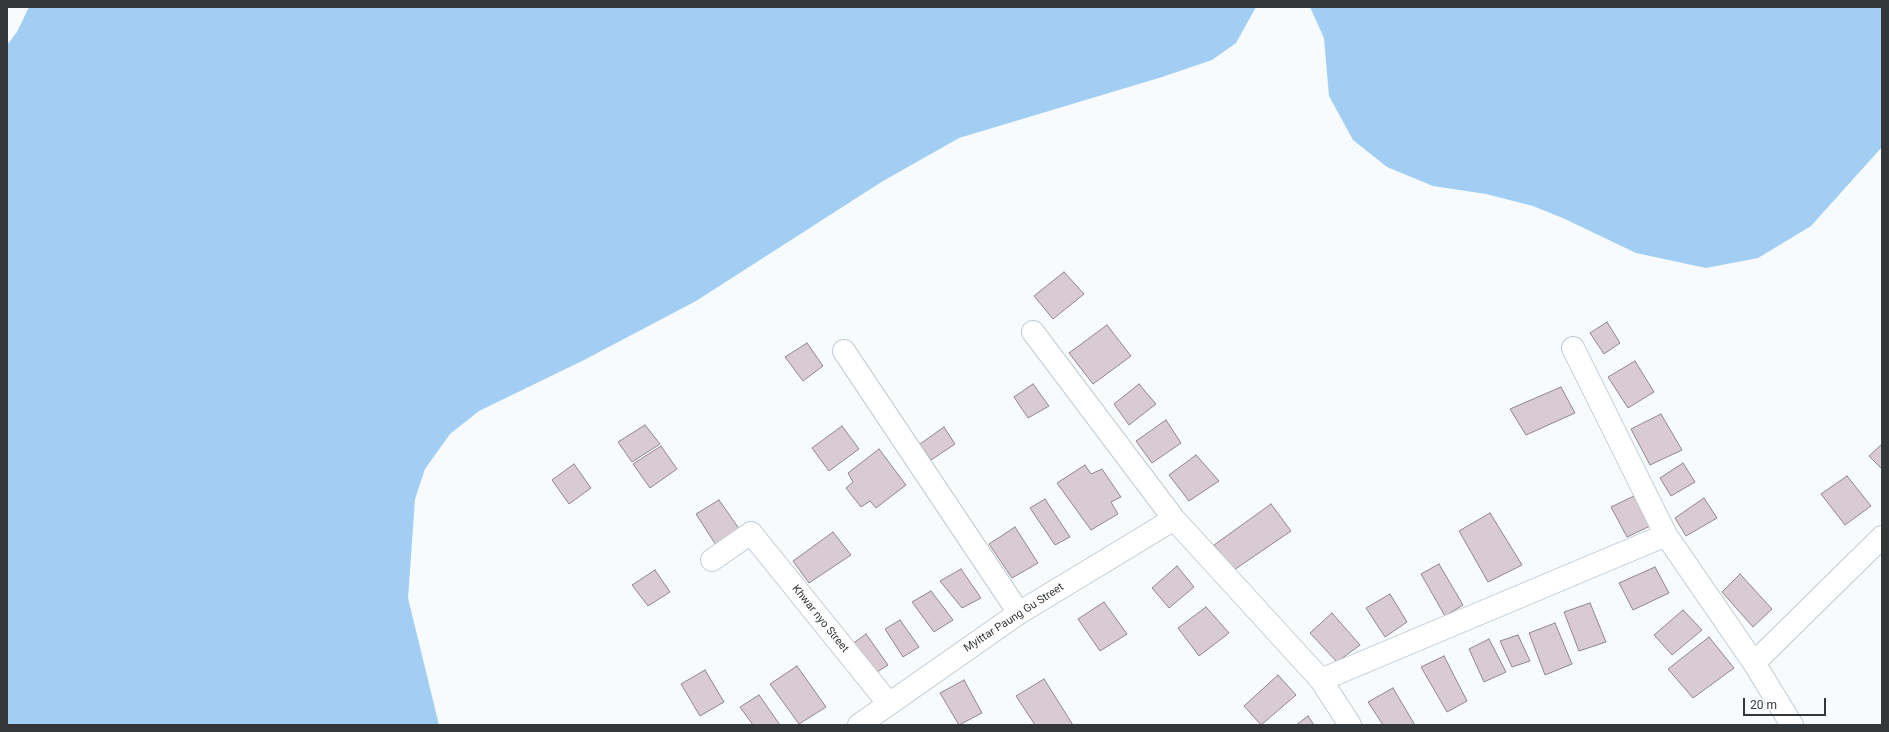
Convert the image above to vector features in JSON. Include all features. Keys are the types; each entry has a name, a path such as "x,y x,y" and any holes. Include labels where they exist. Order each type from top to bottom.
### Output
{"street":[{"path":"1033,332 1174,519 1321,680 1350,725"},
{"path":"1573,348 1666,535 1754,663 1792,725"},
{"path":"844,351 1019,613"},
{"name":"Myittar Paung Gu Street","path":"864,723 888,704 1019,613 1174,519"},
{"name":"Khwar nyo Street","path":"712,560 751,533 888,704"},
{"path":"1321,680 1666,535"},
{"path":"1754,663 1882,537"}],"shaded area":[{"path":"29,7 1256,7 1236,43 1212,60 1162,77 959,138 883,181 696,301 584,360 479,411 450,434 425,469 415,499 408,598 439,725 7,725 7,45 17,32"},
{"path":"1310,7 1882,7 1882,147 1811,226 1758,258 1706,268 1636,253 1565,219 1533,206 1486,194 1433,186 1387,167 1353,140 1329,96 1324,38"}],"building":[{"path":"1064,272 1084,294 1053,319 1034,296"},
{"path":"1607,322 1620,343 1604,354 1590,333"},
{"path":"1107,325 1131,356 1093,384 1069,353"},
{"path":"807,343 823,366 803,381 785,357"},
{"path":"1635,361 1654,392 1628,408 1608,377"},
{"path":"1033,384 1049,406 1028,418 1014,397"},
{"path":"1139,384 1156,404 1129,425 1114,404"},
{"path":"1561,387 1575,413 1526,435 1510,409"},
{"path":"1661,414 1682,450 1650,465 1631,429"},
{"path":"1166,420 1181,443 1152,463 1136,441"},
{"path":"645,425 660,444 632,462 618,442"},
{"path":"842,426 859,449 829,471 812,448"},
{"path":"944,427 955,444 931,460 920,444"},
{"path":"1882,444 1882,469 1869,456"},
{"path":"661,446 677,469 650,488 633,464"},
{"path":"879,449 906,485 876,508 870,501 861,507 846,488 853,482 848,473"},
{"path":"1196,455 1219,481 1189,501 1169,475"},
{"path":"1683,463 1695,482 1671,496 1660,478"},
{"path":"574,464 591,488 569,504 552,480"},
{"path":"1085,465 1091,474 1102,469 1121,497 1111,502 1118,514 1091,530 1057,483"},
{"path":"1847,476 1871,506 1845,525 1821,494"},
{"path":"1634,496 1650,526 1627,537 1611,507"},
{"path":"1704,498 1717,518 1686,536 1675,518"},
{"path":"1045,499 1070,537 1055,545 1030,508"},
{"path":"719,500 740,530 716,545 696,514"},
{"path":"1271,504 1291,531 1234,570 1214,545"},
{"path":"1490,513 1522,565 1488,582 1459,531"},
{"path":"1015,527 1038,563 1012,578 989,544"},
{"path":"833,532 851,555 809,583 793,561"},
{"path":"1439,564 1463,605 1445,616 1421,574"},
{"path":"1177,566 1194,587 1169,608 1152,588"},
{"path":"1655,567 1669,593 1633,610 1619,583"},
{"path":"961,569 981,598 962,608 940,581"},
{"path":"655,570 670,592 648,606 632,585"},
{"path":"1740,574 1772,609 1753,627 1722,592"},
{"path":"931,591 953,620 934,632 912,602"},
{"path":"1390,594 1407,622 1385,637 1366,608"},
{"path":"1104,602 1127,634 1100,651 1078,619"},
{"path":"1590,603 1606,642 1579,651 1564,612"},
{"path":"1206,607 1229,633 1199,656 1178,628"},
{"path":"1683,610 1702,630 1672,655 1654,635"},
{"path":"1332,613 1360,645 1337,662 1310,633"},
{"path":"900,620 919,647 903,657 885,629"},
{"path":"1555,623 1572,664 1545,675 1529,633"},
{"path":"866,634 888,665 874,674 852,644"},
{"path":"1518,635 1530,661 1512,667 1500,641"},
{"path":"1709,637 1734,668 1693,698 1668,669"},
{"path":"1489,639 1506,672 1484,682 1469,649"},
{"path":"1444,656 1467,701 1447,712 1421,667"},
{"path":"797,666 826,707 799,724 770,684"},
{"path":"705,670 724,702 700,716 681,684"},
{"path":"1278,675 1296,695 1261,725 1244,706"},
{"path":"1044,679 1073,725 1035,725 1016,696"},
{"path":"964,680 982,713 959,725 940,693"},
{"path":"1393,688 1415,725 1383,725 1368,702"},
{"path":"759,695 780,725 753,725 740,707"},
{"path":"1308,716 1314,725 1296,725"}]}
